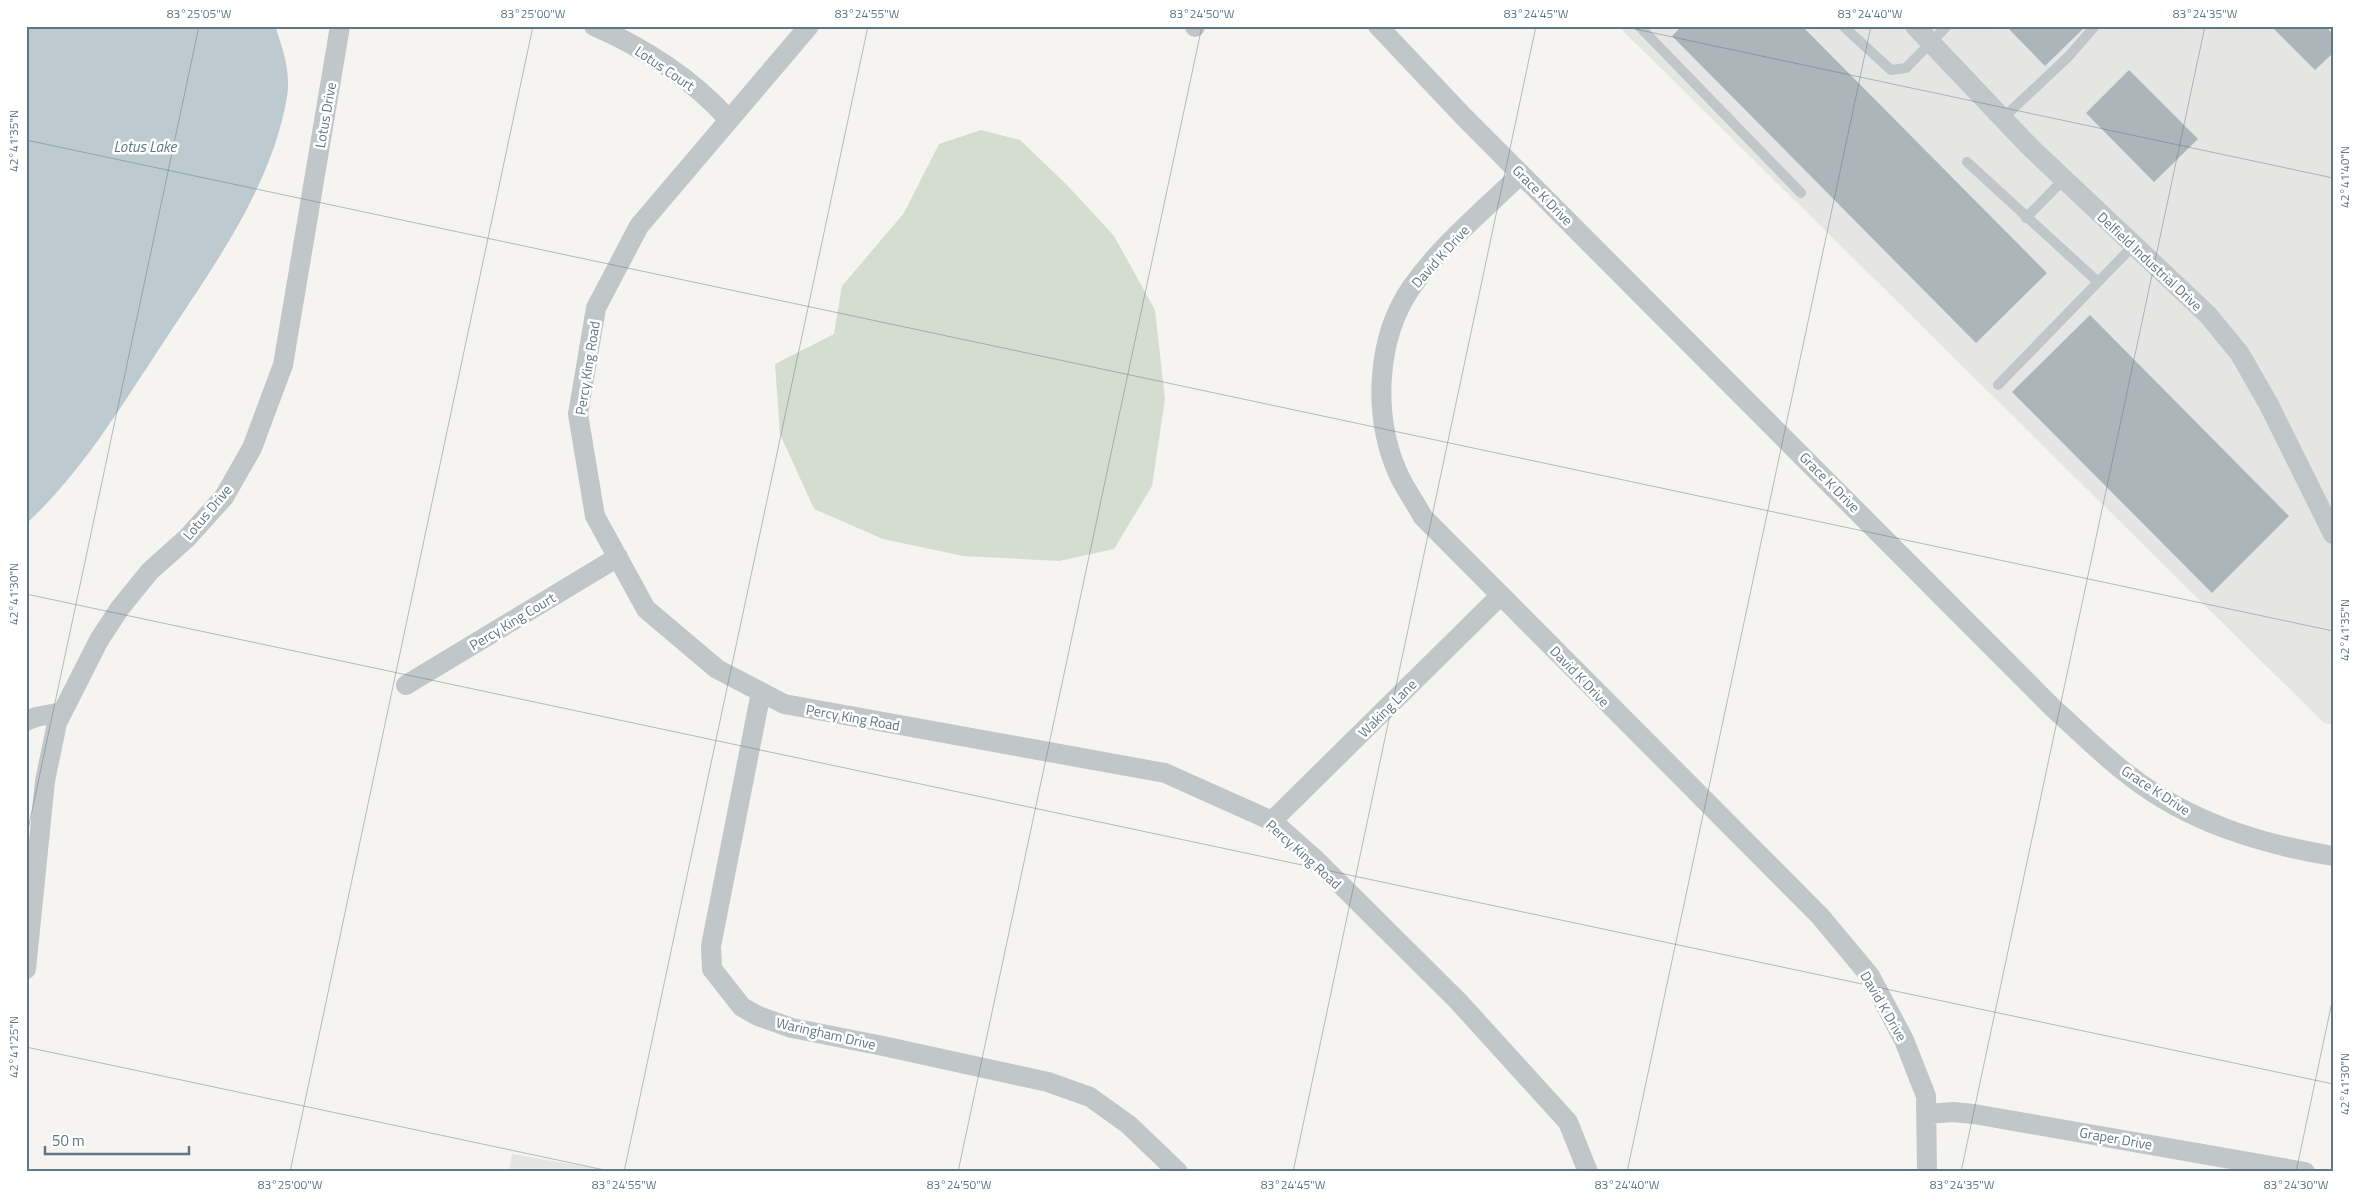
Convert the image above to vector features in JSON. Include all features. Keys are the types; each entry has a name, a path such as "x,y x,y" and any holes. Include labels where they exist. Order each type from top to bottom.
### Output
{"street":[{"name":"Lotus Drive","path":"26,969 45,781 57,723 98,640 120,608 150,571 187,538 224,496 252,448 266,416 283,364 340,26"},
{"name":"Lotus Court","path":"594,26 616,35 664,66 712,101 728,120"},
{"name":"Percy King Road","path":"809,26 639,226 596,308 578,414 595,516 646,609 717,669 784,704 1165,773 1272,821 1316,860 1458,1001 1568,1122 1588,1172"},
{"name":"Grace K Drive","path":"1378,26 1522,174 2053,708 2130,777 2180,808 2228,831 2261,842 2333,856"},
{"name":"Delfield Industrial Drive","path":"1915,26 2064,179 2208,315 2240,354 2270,405 2333,534"},
{"name":"David K Drive","path":"1522,174 1448,244 1410,289 1390,331 1382,370 1382,418 1397,470 1423,516 1826,923 1870,976 1904,1040 1926,1096 1927,1172"},
{"name":"Percy King Court","path":"406,685 618,557"},
{"name":"Waking Lane","path":"1272,821 1501,595"},
{"name":"Waringham Drive","path":"761,692 711,946 712,969 742,1007 758,1016 792,1028 1048,1082 1090,1097 1129,1125 1178,1172"},
{"path":"26,721 62,712"},
{"name":"Graper Drive","path":"1927,1114 1953,1112 1974,1114 2305,1172"}],"lane":[{"path":"1639,26 1801,193"},
{"path":"1843,26 1891,70 1906,68 1947,26"},
{"path":"2003,118 2068,57 2095,26"},
{"path":"1967,162 2098,282"},
{"path":"2026,218 2064,179"},
{"path":"1998,385 2134,245"}],"shaded area":[{"path":"1618,26 2333,26 2333,725 2324,723"},
{"path":"981,130 1020,140 1067,185 1114,236 1155,310 1165,399 1152,486 1114,549 1059,561 963,556 883,539 814,509 780,434 775,364 834,334 842,286 904,213 939,144"},
{"path":"512,1154 617,1172 509,1172"}],"water":[{"name":"Lotus Lake","path":"26,26 275,26 286,61 288,88 279,131 267,165 253,197 218,260 98,441 46,505 26,524"}],"building":[{"path":"1682,26 1802,26 2047,273 1976,343 1672,36"},
{"path":"2006,26 2086,26 2045,66"},
{"path":"2271,26 2325,26 2333,34 2333,53 2315,70"},
{"path":"2129,70 2198,139 2154,182 2086,113"},
{"path":"2090,315 2289,516 2212,593 2012,392"}]}
